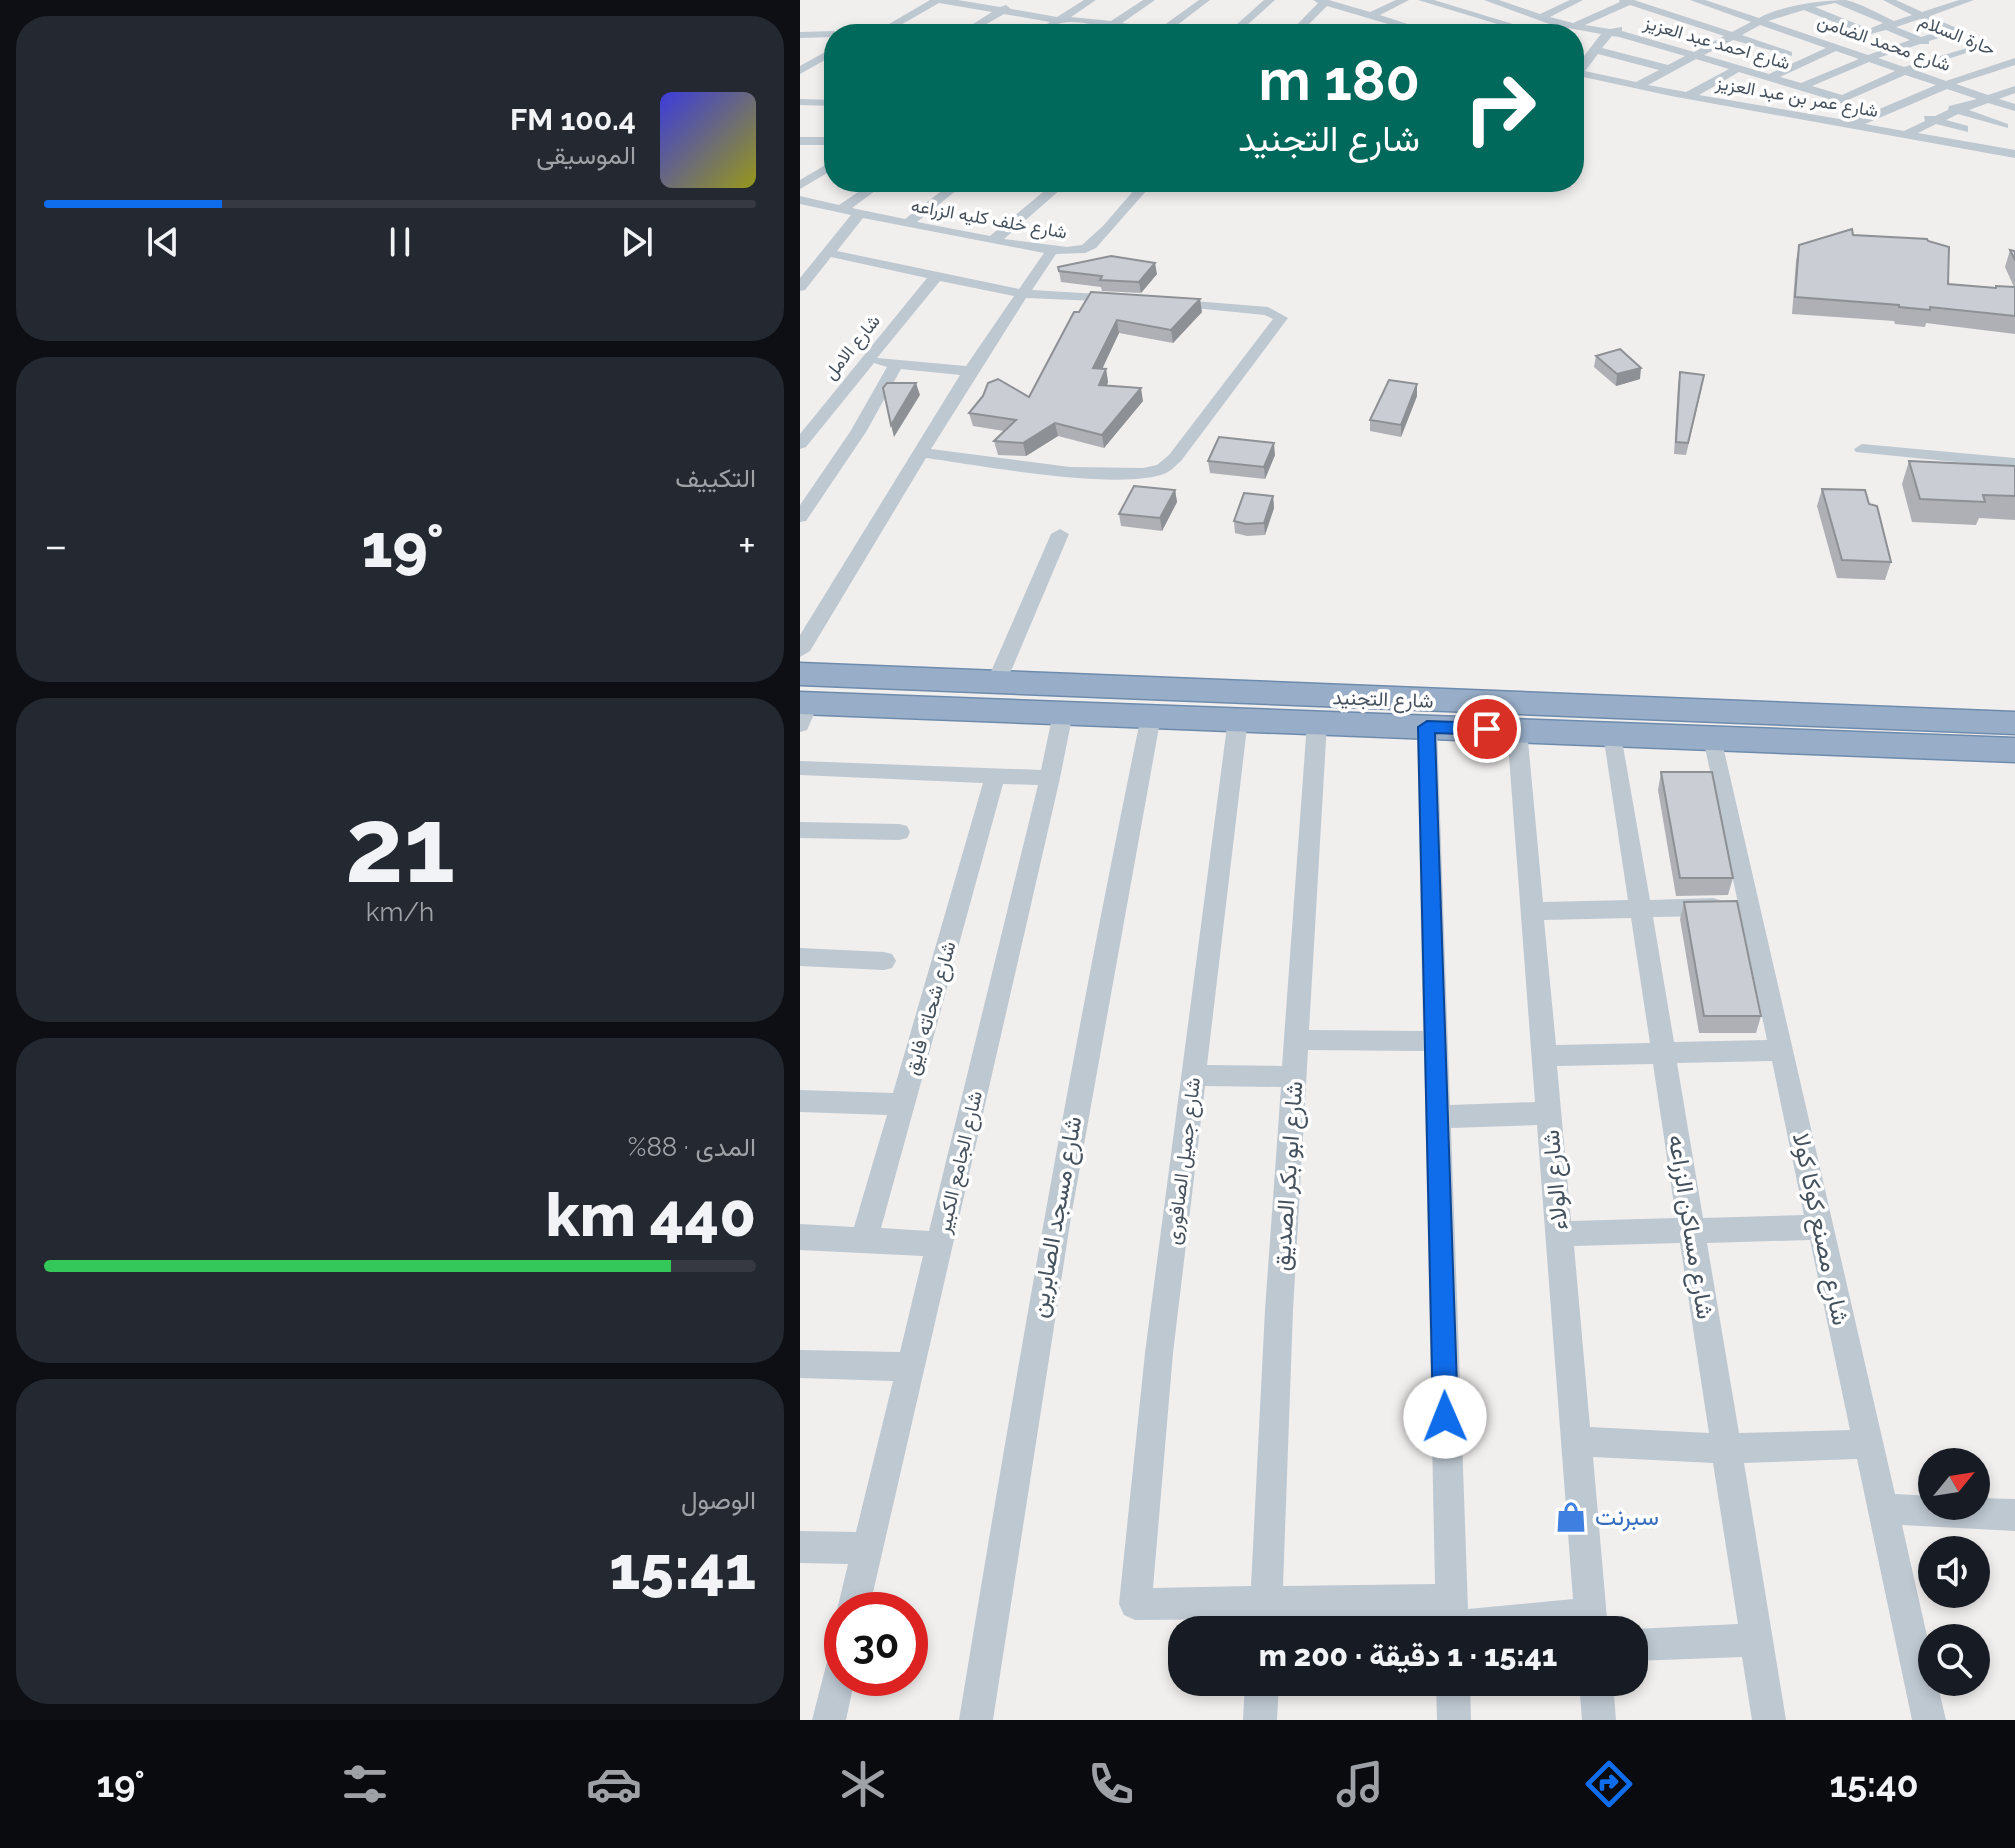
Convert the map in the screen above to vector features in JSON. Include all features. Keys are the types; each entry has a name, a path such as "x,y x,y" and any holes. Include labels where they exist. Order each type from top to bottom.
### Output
{"highway":[{"name":"شارع التجنيد","path":"802,701 996,683 2015,723"},
{"name":"شارع التجنيد","path":"802,701 2015,750"}],"street":[{"path":"877,24 919,0"},
{"path":"895,24 938,0 1000,5 1113,24 1150,0"},
{"path":"1056,24 1091,0"},
{"path":"1171,24 1205,0"},
{"path":"1242,24 1270,0"},
{"path":"1370,16 1404,0"},
{"path":"1423,0 1508,24"},
{"path":"1540,18 1578,0"},
{"path":"1647,13 1663,0"},
{"path":"1661,13 1697,0"},
{"name":"شارع محمد الضامن","path":"1697,0 2015,108"},
{"path":"1637,86 1776,13 1835,0"},
{"name":"حارة السلام","path":"1835,0 1920,40 2015,78"},
{"path":"1888,0 2002,54"},
{"path":"1851,38 1969,0"},
{"path":"1302,24 1322,1 1397,24"},
{"path":"1457,20 1492,1"},
{"name":"شارع احمد عبد العزيز","path":"1492,1 1512,2 1540,18 1561,24"},
{"path":"1577,24 1627,1 1647,13 1661,13 1788,54"},
{"path":"975,24 1000,5 1017,2 1068,18"},
{"path":"1681,30 1743,4"},
{"path":"1806,7 1868,32"},
{"path":"1776,13 1806,23"},
{"path":"1584,63 1609,32 1636,22"},
{"name":"شارع احمد عبد العزيز","path":"1584,29 1652,43 1843,99"},
{"path":"1801,87 1889,50 1953,30"},
{"path":"1766,47 1798,33"},
{"path":"1836,33 2012,92"},
{"path":"800,35 824,34"},
{"path":"1652,43 1666,37"},
{"path":"1584,45 1669,69"},
{"path":"1740,105 1838,46"},
{"path":"1807,116 1924,62 1952,53 2002,54"},
{"path":"1852,125 1990,68 2002,54"},
{"path":"800,71 824,56"},
{"path":"800,80 824,66"},
{"path":"1688,96 1739,68"},
{"name":"شارع عمر بن عبد العزيز","path":"1584,74 1688,96 2015,154"},
{"path":"1905,135 1957,110 2012,92"},
{"path":"1919,96 2004,126"},
{"path":"800,102 824,102"},
{"path":"800,111 815,102"},
{"path":"1893,107 1964,129"},
{"path":"800,141 824,141"},
{"path":"800,185 824,170"},
{"path":"842,209 867,192"},
{"path":"908,223 948,192"},
{"path":"994,240 1051,192"},
{"name":"شارع خلف كليه الزراعه","path":"800,200 994,240 1077,252 1091,245 1139,192"},
{"path":"800,287 860,213"},
{"path":"800,651 970,371 1052,250"},
{"path":"829,253 1023,294 1125,300"},
{"name":"شارع الامل","path":"800,444 936,276"},
{"path":"920,452 1070,472 1143,473 1167,466 1281,318 1274,312 1254,309 1154,301"},
{"path":"868,359 970,371"},
{"path":"800,517 858,432 896,364"},
{"path":"1862,449 2015,463"},
{"path":"996,683 1060,534"},
{"name":"شارع الجامع الكبير","path":"857,1592 1063,713"},
{"name":"شارع مسجد الصابرين","path":"976,1720 1032,1357 1092,1010 1151,716"},
{"name":"شارع جميل الصافورى","path":"1238,719 1159,1353 1135,1604 1265,1616"},
{"name":"شارع ابو بكر الصديق","path":"1265,1616 1279,1310 1317,723"},
{"path":"1427,727 1451,1616"},
{"name":"شارع الولاء","path":"1517,730 1591,1616"},
{"name":"شارع مساكن الزراعه","path":"1613,734 1769,1720"},
{"name":"شارع مصنع كوكا كولا","path":"1713,738 1929,1720"},
{"path":"800,768 1050,778"},
{"name":"شارع شحاته فايق","path":"864,1240 995,776"},
{"path":"800,830 899,832"},
{"path":"1533,911 1751,906"},
{"path":"800,957 884,961"},
{"path":"1296,1040 1436,1041"},
{"path":"1545,1056 1783,1050"},
{"path":"1194,1075 1294,1077"},
{"path":"800,1101 902,1104"},
{"path":"1438,1117 1550,1113"},
{"path":"1559,1234 1821,1227"},
{"path":"800,1237 940,1244"},
{"path":"800,1364 911,1367"},
{"path":"1577,1441 1726,1449 1868,1444"},
{"path":"1883,1509 2015,1515"},
{"path":"800,1547 867,1548"},
{"path":"1648,1644 1756,1640"},
{"path":"829,1720 834,1696"},
{"path":"1260,1720 1261,1696"},
{"path":"1453,1696 1454,1720"},
{"path":"1597,1696 1599,1720"}],"building":[{"path":"1852,229 1853,235 1927,239 1949,247 1948,284 2015,287 2015,316 1795,297 1799,245"},
{"path":"1111,256 1155,263 1139,282 1100,280 1102,276 1059,271 1058,267"},
{"path":"1091,292 1200,299 1171,330 1117,320 1093,368 1106,369 1099,385 1141,388 1102,435 1055,423 1023,443 994,441 1016,420 969,413 983,396 988,383 998,379 1029,397 1074,312 1079,312"},
{"path":"1620,349 1641,368 1617,374 1596,356"},
{"path":"1680,372 1704,375 1688,443 1676,442"},
{"path":"1389,380 1417,384 1401,425 1370,420"},
{"path":"887,383 916,383 891,425 883,388"},
{"path":"1219,437 1274,443 1264,467 1208,461"},
{"path":"1909,461 2015,466 2015,496 1983,495 1985,502 1920,499"},
{"path":"1134,486 1175,490 1160,518 1119,514"},
{"path":"1822,489 1865,490 1869,504 1877,506 1891,562 1842,560"},
{"path":"1244,493 1273,496 1264,523 1234,521"},
{"path":"1661,772 1712,772 1733,878 1680,878"},
{"path":"1737,901 1761,1016 1704,1016 1684,902"}],"place":[{"name":"سبرنت","path":"1571,1517"}],"route":[{"path":"1445,1417 1427,727 1487,729"}]}
